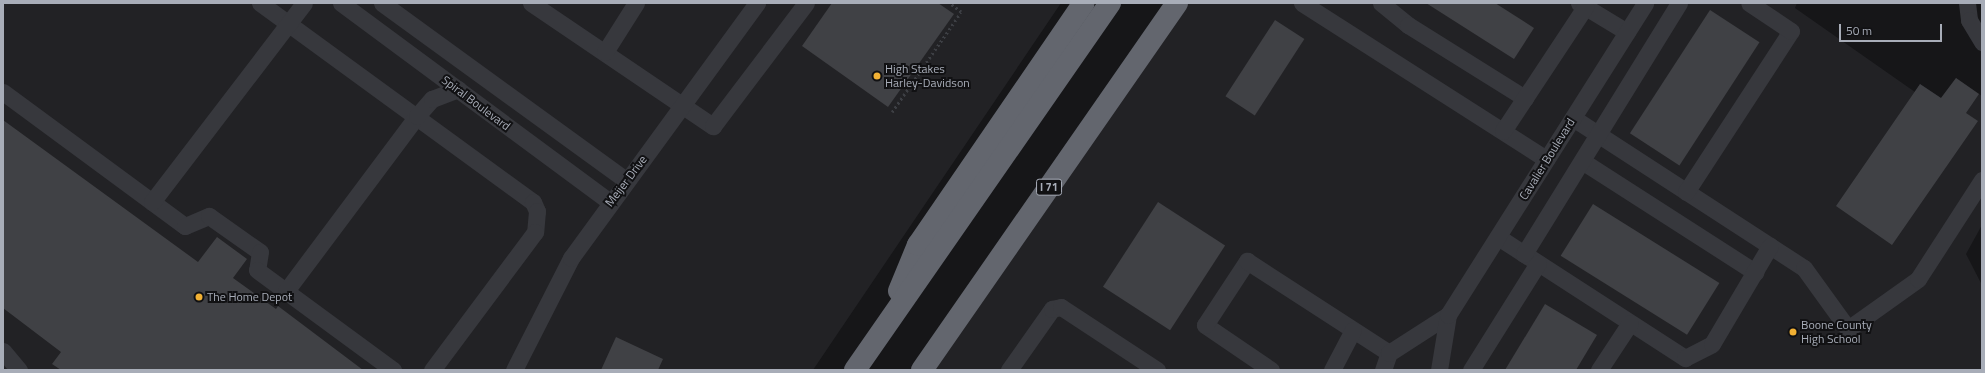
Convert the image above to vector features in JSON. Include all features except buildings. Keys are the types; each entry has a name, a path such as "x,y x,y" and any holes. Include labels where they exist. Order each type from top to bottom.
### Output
{"highway":[{"path":"881,333 918,245 1084,3"},
{"path":"855,370 1110,3"},
{"name":"I 71","path":"922,370 1176,3"}],"street":[{"path":"260,3 288,21 533,202 538,221 535,232 432,370"},
{"path":"152,202 288,21 304,3"},
{"name":"Spiral Boulevard","path":"341,3 610,202"},
{"name":"Spiral Boulevard","path":"382,3 626,180"},
{"path":"531,3 713,126 806,3"},
{"path":"605,52 636,3"},
{"name":"Meijer Drive","path":"514,370 552,289 610,202 684,105 757,3"},
{"path":"1302,3 1546,159"},
{"path":"1381,3 1408,25 1525,98"},
{"name":"Cavalier Boulevard","path":"1439,370 1448,315 1645,3"},
{"path":"1471,370 1582,161 1679,3"},
{"path":"1686,192 1791,31 1749,3"},
{"path":"1967,3 1969,20 1982,42"},
{"path":"1503,131 1582,5 1627,32"},
{"path":"432,99 435,72"},
{"path":"286,291 417,116 432,99 458,89"},
{"path":"3,92 185,226 209,216 260,252 258,270 393,370"},
{"path":"1573,118 1804,268 1848,328 1918,279 1982,180"},
{"path":"1582,161 1755,272"},
{"path":"1498,237 1685,358 1712,344 1770,246"},
{"path":"1271,370 1205,325 1247,261 1389,353 1383,370"},
{"path":"1009,370 1052,309 1061,307 1157,370"},
{"name":"Cavalier Boulevard","path":"1389,353 1448,315"},
{"path":"1599,370 1630,323"},
{"path":"1332,370 1353,330"},
{"path":"3,351 19,370"}],"path":[{"path":"892,112 961,12 949,3"}],"shaded area":[{"path":"3,3 1061,3 813,370 3,370"},
{"path":"1177,3 1797,3 1795,8 1915,92 1920,84 1941,98 1956,78 1982,96 1982,225 1966,254 1982,285 1982,370 922,370"}],"place":[{"name":"High Stakes Harley-Davidson","path":"877,76"},
{"name":"The Home Depot","path":"199,297"},
{"name":"Boone County High School","path":"1793,332"}]}
